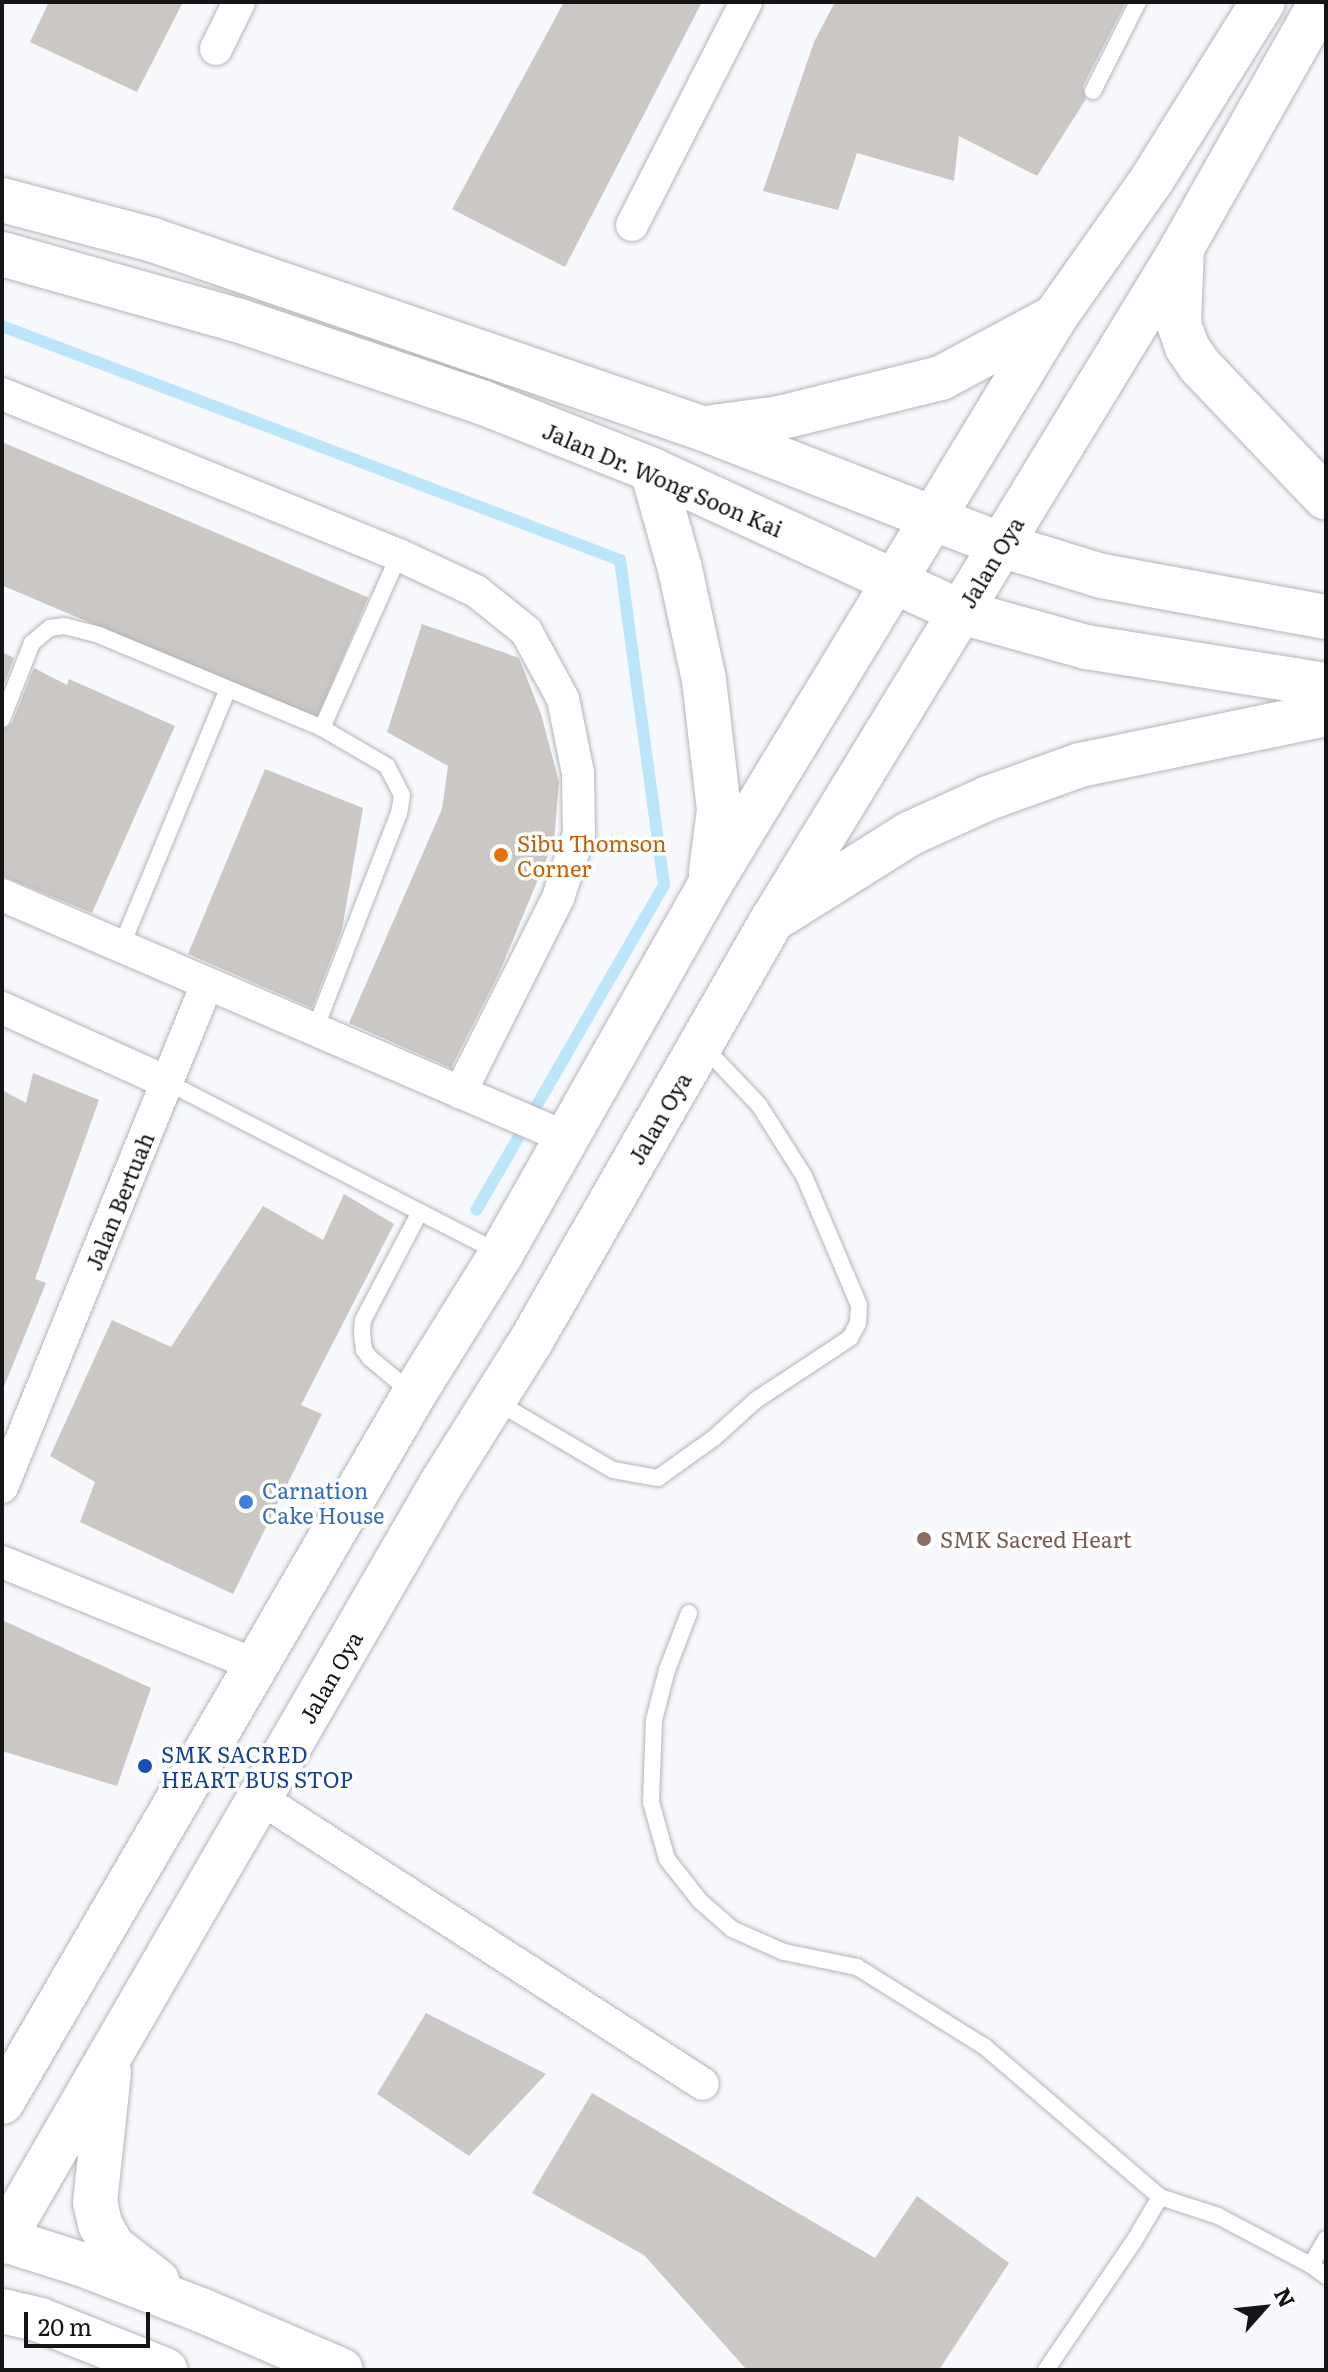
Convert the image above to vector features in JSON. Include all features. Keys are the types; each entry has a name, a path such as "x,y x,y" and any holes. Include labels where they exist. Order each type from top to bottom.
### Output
{"main road":[{"path":"2,2102 414,1394 501,1254 553,1132 709,886 1055,317 1151,181 1263,2"},
{"name":"Jalan Oya","path":"341,2370 201,2310 3,2240 773,919 1182,248 1321,2"},
{"path":"2,200 153,240 704,429 1001,545 1102,576 1326,617"},
{"path":"1182,248 1179,324 1187,347 1200,366 1326,498"},
{"name":"Jalan Dr. Wong Soon Kai","path":"2,254 240,321 484,403 652,470 961,612 1086,647 1326,685"},
{"path":"704,429 779,418 941,378 1055,317"},
{"path":"652,470 680,569 704,680 719,810 709,886"},
{"path":"773,919 909,834 988,798 1080,765 1326,714"},
{"path":"110,2058 95,2202 100,2224 113,2247 130,2263 201,2310"},
{"path":"2,2311 40,2320 145,2367"}],"street":[{"path":"216,49 239,2"},
{"path":"632,225 746,2"},
{"path":"2,394 399,555 476,591 526,631 563,699 578,773 579,834 558,898 460,1093"},
{"path":"2,895 553,1132"},
{"name":"Jalan Bertuah","path":"2,1487 207,984"},
{"path":"2,1008 167,1082"},
{"path":"2,1562 258,1666"},
{"path":"260,1798 703,2084"}],"lane":[{"path":"1093,91 1138,2"},
{"path":"322,728 399,555"},
{"path":"2,719 32,643 50,628 64,626 99,635 227,691 322,728 387,766 402,795 399,813 315,1030"},
{"path":"121,947 227,691"},
{"path":"494,1400 613,1470 658,1478 715,1437 756,1400 850,1338 858,1323 859,1305 804,1176 759,1105 701,1044"},
{"path":"167,1082 501,1254"},
{"path":"414,1394 370,1358 364,1350 362,1333 363,1320 420,1212"},
{"path":"689,1613 667,1670 654,1720 651,1802 667,1859 700,1901 732,1929 784,1952 857,1967 985,2047 1160,2197 1218,2216 1326,2276"},
{"path":"1046,2370 1134,2241 1160,2197"},
{"path":"1311,2265 1326,2239"}],"building":[{"path":"49,2 183,2 137,92 30,42"},
{"path":"564,2 702,2 565,267 452,209"},
{"path":"835,2 1126,2 1083,86 1086,99 1037,176 959,136 954,181 857,153 838,210 763,191 814,42"},
{"path":"2,442 368,598 317,719 2,585"},
{"path":"422,624 519,658 541,714 559,782 554,841 499,973 451,1068 349,1023 442,809 448,766 387,732"},
{"path":"2,652 14,658 2,689"},
{"path":"34,668 67,685 69,679 175,726 92,913 2,876 2,730 12,723"},
{"path":"265,769 363,808 342,930 312,1008 188,954"},
{"path":"33,1073 99,1100 35,1279 46,1283 3,1389 2,1090 26,1103"},
{"path":"344,1194 394,1224 301,1405 322,1414 233,1594 80,1522 95,1482 50,1456 112,1320 171,1347 263,1206 323,1240"},
{"path":"2,1620 151,1688 117,1786 2,1751"},
{"path":"426,2013 546,2074 469,2156 377,2094"},
{"path":"592,2093 875,2258 917,2196 1009,2263 939,2370 747,2370 644,2255 532,2193"}],"waterway":[{"path":"2,326 620,560 664,885 476,1210"}],"place":[{"name":"Sibu Thomson Corner","path":"501,855"},
{"name":"Carnation Cake House","path":"246,1502"},
{"name":"SMK Sacred Heart","path":"924,1539"},
{"name":"SMK SACRED HEART BUS STOP","path":"145,1766"}]}
